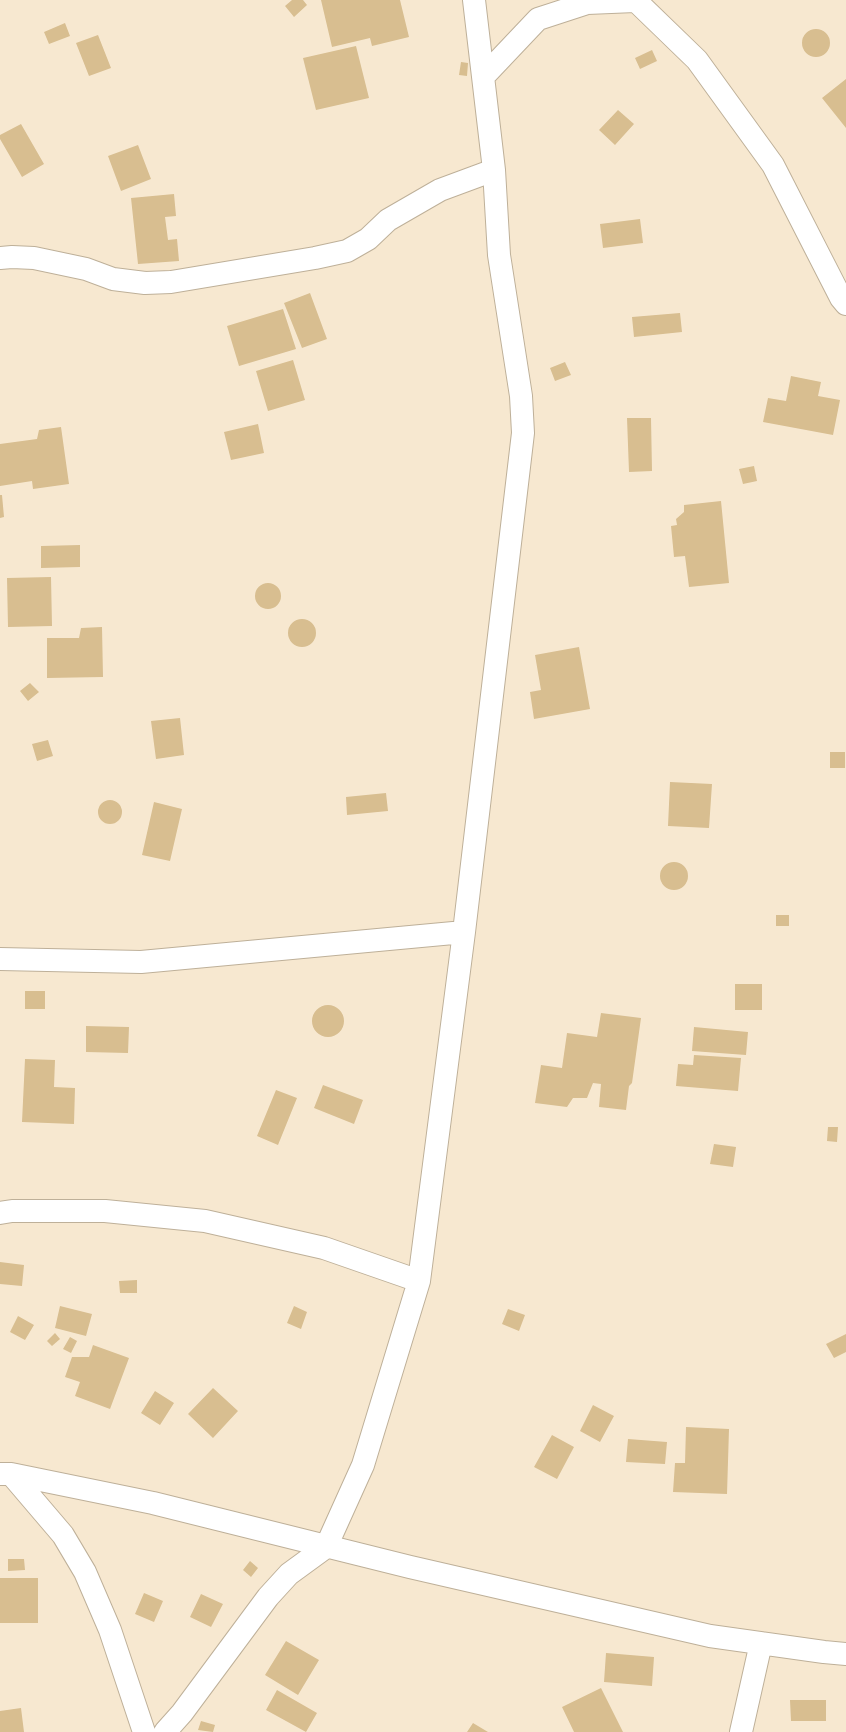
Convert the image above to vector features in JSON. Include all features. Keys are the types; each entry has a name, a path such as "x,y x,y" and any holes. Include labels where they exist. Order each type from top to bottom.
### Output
{"street":[{"path":"165,1732 182,1713 268,1597 289,1574 326,1547 363,1465 420,1281 464,932 523,433 521,396 499,255 494,170 474,0"},
{"path":"484,76 538,19 587,3 635,0 697,60 773,165 841,298 846,304"},
{"path":"0,258 34,258 86,269 118,280 144,283 171,282 315,258 347,251 368,239 388,220 440,190 494,170"},
{"path":"0,958 141,962 464,932"},
{"path":"0,1213 12,1211 106,1211 205,1221 324,1248 420,1281"},
{"path":"5,1474 153,1503 326,1547 710,1636 846,1654"},
{"path":"5,1474 63,1535 85,1572 110,1630 144,1732"},
{"path":"741,1732 761,1643"}],"building":[{"path":"292,0 303,0 307,5 294,17 285,6"},
{"path":"321,0 400,0 409,37 372,46 370,38 332,47"},
{"path":"65,23 70,36 49,44 44,32"},
{"path":"816,29 826,33 830,43 826,53 816,57 806,53 802,43 806,33"},
{"path":"98,35 111,68 89,76 76,43"},
{"path":"356,46 369,98 316,110 303,58"},
{"path":"652,50 657,61 640,69 635,58"},
{"path":"461,62 468,63 467,76 459,75"},
{"path":"846,79 846,128 822,98"},
{"path":"618,110 634,124 615,145 599,130"},
{"path":"21,124 44,164 22,177 0,139 0,135"},
{"path":"138,145 151,179 121,191 108,156"},
{"path":"174,194 176,216 165,217 168,240 177,239 179,261 138,264 131,198"},
{"path":"640,219 643,243 603,248 600,224"},
{"path":"310,293 327,339 302,348 284,303"},
{"path":"283,309 296,349 239,366 227,326"},
{"path":"680,313 682,332 634,337 632,317"},
{"path":"293,360 305,400 268,411 256,371"},
{"path":"565,362 571,375 555,381 550,368"},
{"path":"791,376 821,382 818,396 840,400 833,435 763,422 768,398 786,401"},
{"path":"627,418 651,418 652,471 629,472"},
{"path":"258,424 264,453 231,460 224,432"},
{"path":"61,427 69,484 33,489 32,481 0,486 0,444 37,439 39,430"},
{"path":"754,466 757,481 743,484 739,469"},
{"path":"0,495 2,495 4,517 0,518"},
{"path":"721,501 729,583 689,587 685,556 674,557 671,526 677,525 676,519 684,512 684,505"},
{"path":"80,545 80,567 41,568 41,546"},
{"path":"51,577 52,626 8,627 7,578"},
{"path":"268,583 277,587 281,596 277,605 268,609 259,605 255,596 259,587"},
{"path":"302,619 312,623 316,633 312,643 302,647 292,643 288,633 292,623"},
{"path":"102,627 103,677 47,678 47,638 79,638 81,628"},
{"path":"579,647 590,709 534,719 530,692 541,690 535,655"},
{"path":"30,683 39,692 28,701 20,691"},
{"path":"180,718 184,755 156,759 151,721"},
{"path":"48,740 53,756 37,761 32,744"},
{"path":"830,752 845,752 845,768 830,768"},
{"path":"670,782 712,784 709,828 668,826"},
{"path":"386,793 388,811 347,815 346,797"},
{"path":"110,800 115,801 121,807 121,817 115,823 110,824 105,823 99,817 98,812 99,807 105,801"},
{"path":"154,802 182,809 170,861 142,855"},
{"path":"674,862 684,866 688,876 684,886 674,890 664,886 660,876 664,866"},
{"path":"776,915 789,915 789,926 776,926"},
{"path":"735,984 762,984 762,1010 735,1010"},
{"path":"25,991 45,991 45,1009 25,1009"},
{"path":"328,1005 337,1008 341,1012 344,1021 341,1030 337,1034 328,1037 319,1034 315,1030 312,1021 315,1012 319,1008"},
{"path":"601,1013 641,1018 632,1083 629,1086 626,1110 599,1107 601,1084 593,1083 587,1098 573,1098 567,1107 535,1103 541,1065 562,1068 567,1033 597,1037"},
{"path":"86,1026 129,1027 128,1053 86,1052"},
{"path":"694,1027 748,1032 746,1055 692,1051"},
{"path":"694,1055 741,1058 738,1091 676,1086 678,1064 693,1065"},
{"path":"25,1059 55,1060 54,1087 75,1088 74,1124 22,1122"},
{"path":"323,1085 363,1100 354,1124 314,1108"},
{"path":"276,1090 297,1098 278,1145 257,1136"},
{"path":"828,1127 838,1127 837,1142 827,1141"},
{"path":"714,1144 736,1147 733,1167 710,1164"},
{"path":"0,1262 24,1265 22,1286 0,1284"},
{"path":"137,1280 137,1293 120,1293 119,1281"},
{"path":"60,1306 92,1314 86,1336 55,1328"},
{"path":"294,1306 307,1312 301,1329 287,1323"},
{"path":"508,1309 525,1315 519,1331 502,1324"},
{"path":"18,1316 34,1325 25,1340 10,1332"},
{"path":"55,1333 60,1339 52,1346 47,1341"},
{"path":"846,1334 846,1352 834,1358 826,1344"},
{"path":"70,1337 77,1341 71,1353 63,1349"},
{"path":"93,1345 129,1358 110,1409 75,1396 80,1382 65,1377 72,1357 89,1357"},
{"path":"213,1388 238,1411 213,1438 188,1414"},
{"path":"155,1391 174,1403 160,1425 141,1413"},
{"path":"593,1405 614,1416 600,1442 580,1431"},
{"path":"686,1427 729,1429 727,1494 673,1492 675,1463 685,1463"},
{"path":"552,1435 574,1447 557,1479 534,1467"},
{"path":"628,1439 667,1442 665,1464 626,1462"},
{"path":"8,1559 24,1559 25,1570 8,1571"},
{"path":"250,1561 258,1568 251,1577 243,1570"},
{"path":"0,1578 38,1578 38,1623 0,1623"},
{"path":"144,1593 163,1601 154,1622 135,1614"},
{"path":"201,1594 223,1604 211,1627 190,1617"},
{"path":"286,1641 319,1660 298,1695 265,1675"},
{"path":"606,1653 654,1657 652,1686 604,1682"},
{"path":"601,1688 623,1732 574,1732 562,1707"},
{"path":"277,1690 317,1713 306,1732 266,1710"},
{"path":"790,1700 826,1700 826,1721 791,1721"},
{"path":"21,1708 24,1732 0,1732 0,1711"},
{"path":"201,1721 215,1725 213,1732 198,1730"},
{"path":"473,1723 488,1732 467,1732"}]}
